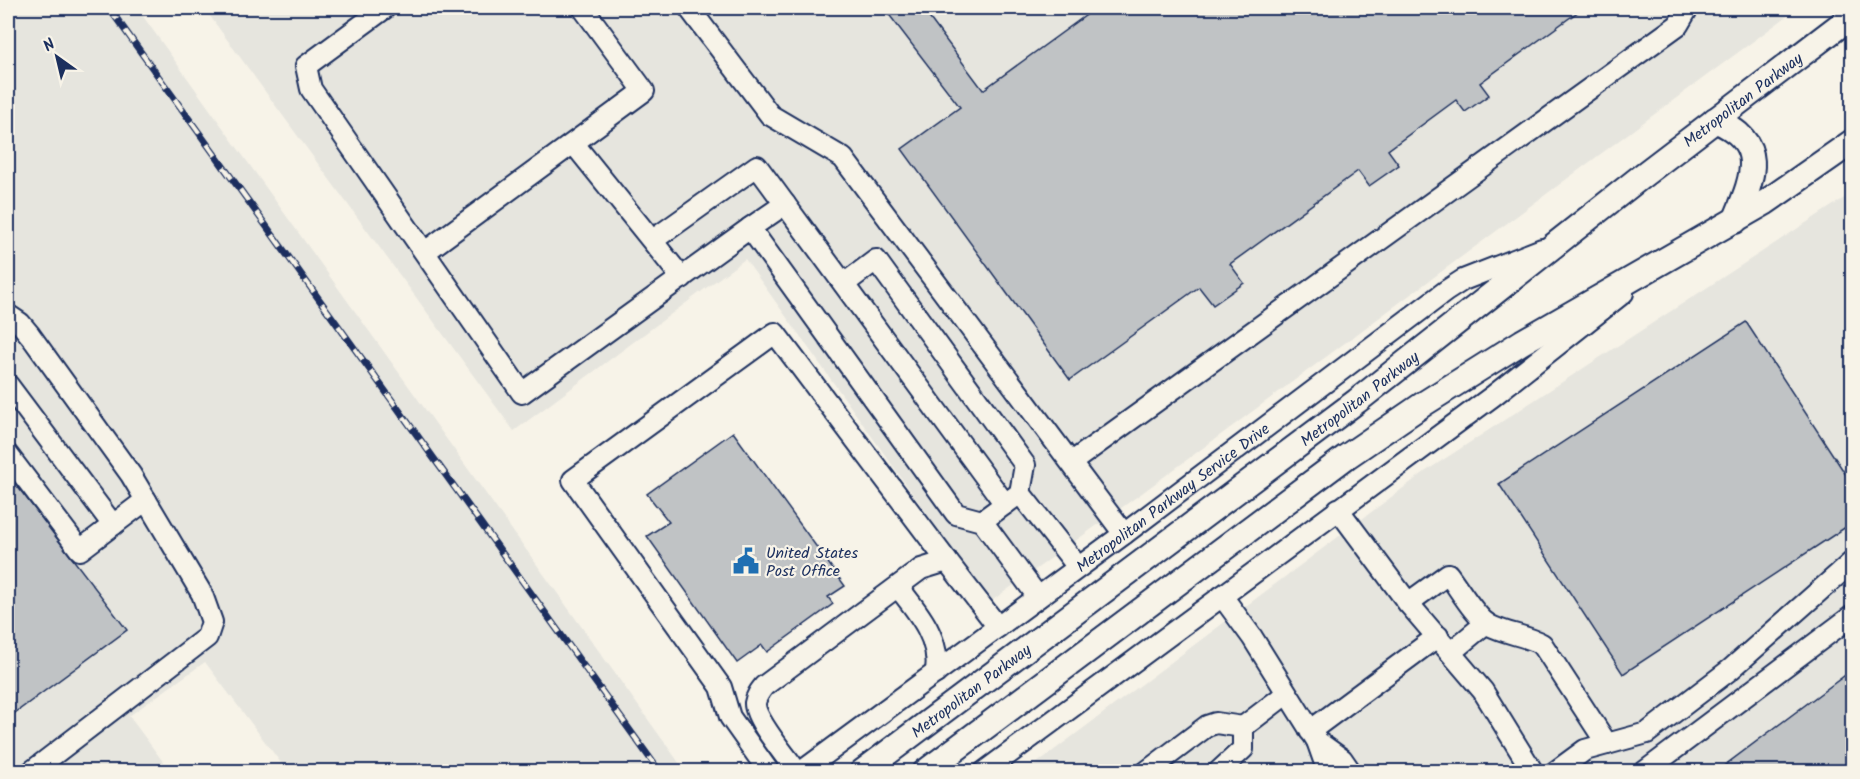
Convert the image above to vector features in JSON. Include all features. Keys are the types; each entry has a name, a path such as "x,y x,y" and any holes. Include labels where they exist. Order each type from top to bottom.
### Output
{"main road":[{"name":"Metropolitan Parkway","path":"862,771 1323,426 1852,16"},
{"path":"1715,120 1743,136 1753,159 1749,187 1735,221"},
{"path":"925,771 1346,457 1480,368 1792,186 1852,142"}],"street":[{"path":"385,8 306,66 311,90 522,393 785,204"},
{"path":"425,252 644,91 583,8"},
{"path":"689,8 770,115 843,158 1124,534"},
{"path":"1072,462 1678,25 1688,8"},
{"path":"574,144 654,240 682,278"},
{"path":"654,240 757,166 844,284 1012,498 1078,567"},
{"path":"750,228 956,514 982,521 1038,597"},
{"name":"Metropolitan Parkway Service Drive","path":"799,771 1124,534 1446,291 1463,280 1556,244"},
{"path":"844,284 876,260 1025,465 1012,498 982,521"},
{"path":"984,771 1493,396 1664,261"},
{"path":"8,315 20,323 30,335 104,434 146,500 210,610 211,630 207,637 31,771"},
{"path":"769,771 730,717 721,687 573,480 775,333 998,627"},
{"path":"8,385 113,525"},
{"path":"8,455 80,550 146,500"},
{"path":"1338,509 1408,603 1483,691 1533,771"},
{"path":"799,771 757,715 755,704 764,686 921,569 947,561"},
{"path":"1555,771 1585,750 1647,733 1731,669 1852,562"},
{"path":"1408,603 1448,574 1486,624 1511,635 1533,639 1542,644 1607,744"},
{"path":"898,587 920,616 935,644 938,659 936,672"},
{"path":"1222,596 1252,637 1313,736 1328,771"},
{"path":"1644,771 1852,615"},
{"path":"1451,652 1486,624"},
{"path":"1313,736 1438,636"},
{"path":"1146,771 1207,726 1216,723 1244,727 1286,694"},
{"path":"725,702 755,704"},
{"path":"1218,771 1243,749 1244,727"},
{"path":"1313,736 1342,759 1351,771"}],"shaded area":[{"path":"8,8 137,8 685,771 287,771 205,662 129,716 170,771 8,771"},
{"path":"204,8 1798,8 1142,493 990,602 745,259 514,431"},
{"path":"1852,193 1852,771 1025,772 1426,471"}],"building":[{"path":"884,8 922,8 983,90 1096,8 1583,8 1480,83 1489,95 1465,112 1456,100 1388,150 1399,165 1369,186 1358,171 1230,264 1244,283 1213,305 1199,287 1070,380 902,149 960,107"},
{"path":"1746,322 1852,484 1852,523 1623,674 1499,484"},
{"name":"United States Post Office","path":"733,432 845,586 828,597 833,604 767,652 762,645 737,663 647,536 669,522 647,494"},
{"path":"8,474 127,630 8,718"},
{"path":"1852,670 1852,771 1717,771"}],"railway":[{"path":"109,8 660,772"}],"place":[{"name":"United States Post Office","path":"746,561"}]}
